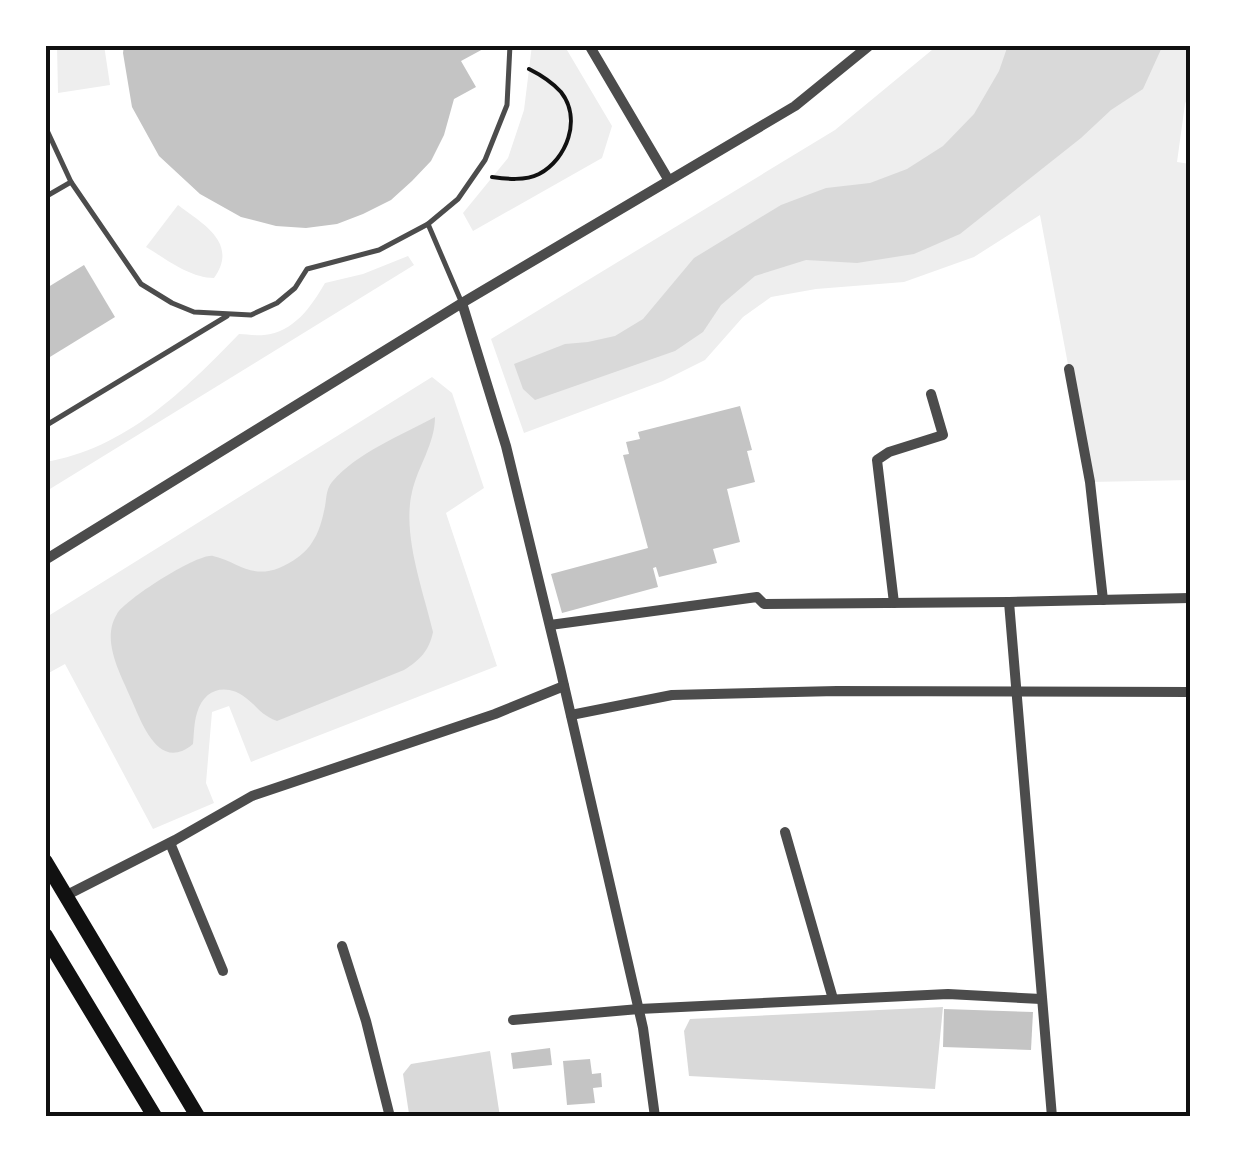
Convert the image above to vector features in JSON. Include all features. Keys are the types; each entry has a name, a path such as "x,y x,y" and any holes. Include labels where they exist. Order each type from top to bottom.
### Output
{"main road":[{"path":"45,862 198,1117"},
{"path":"45,935 155,1117"}],"street":[{"path":"590,45 668,179"},
{"path":"45,560 462,303 795,106 870,45"},
{"path":"462,303 506,446 550,624 643,1028 655,1117"},
{"path":"1069,369 1090,482 1103,600"},
{"path":"894,603 877,460 943,435 931,394"},
{"path":"550,624 757,597 764,604 1190,598"},
{"path":"1009,602 1052,1117"},
{"path":"65,896 170,844 252,796 495,714 564,686"},
{"path":"571,716 672,695 837,691 1190,692"},
{"path":"785,832 833,999"},
{"path":"170,844 223,972"},
{"path":"342,946 390,1117"},
{"path":"513,1020 948,994 1041,999"}],"lane":[{"path":"45,126 70,182 141,284 194,312 251,315 277,303 295,288 307,270 380,250 428,224 458,199 485,160 507,105 510,45"},
{"path":"45,197 70,182"},
{"path":"428,224 462,303"},
{"path":"45,426 228,316"}],"path":[{"path":"492,177 508,180 536,176 555,162 568,141 571,118 564,96 546,78 529,69"}],"shaded area":[{"path":"57,45 104,45 110,85 58,93"},
{"path":"532,45 564,45 612,126 602,158 473,231 463,213 508,158 524,110"},
{"path":"938,45 1190,45 1190,90 1177,162 1190,164 1190,480 1090,482 1040,215 974,257 904,282 771,297 743,317 705,360 663,381 524,433 491,339 835,130"},
{"path":"1008,45 1163,45 1143,89 1111,110 960,234 914,254 857,263 806,260 755,276 721,305 703,332 675,351 535,400 523,389 514,364 565,344 615,336 643,319 694,258 781,205 826,188 870,183 907,169 943,146 974,114 999,71"},
{"path":"178,205 207,227 220,245 221,266 214,278 187,271 146,247"},
{"path":"408,256 414,265 45,492 45,462 74,455 127,431 175,396 239,334 264,335 284,329 307,309 325,283 363,274"},
{"path":"432,377 452,393 484,488 446,513 497,666 251,762 229,706 212,712 206,783 214,803 153,829 65,664 45,675 45,618"},
{"path":"435,417 410,509 415,562 433,632 423,654 404,670 277,721 239,693 217,690 200,705 193,744 171,753 162,749 147,733 114,658 111,635 117,614 163,578 205,557 213,556 260,572 289,563 315,539 328,489 342,471 380,445"},
{"path":"943,1007 935,1089 689,1076 684,1031 690,1019"},
{"path":"490,1051 500,1117 409,1114 403,1074 411,1064"}],"building":[{"path":"124,45 485,48 461,61 476,87 454,99 444,135 431,161 412,181 391,200 363,214 337,224 306,228 276,226 241,217 200,194 159,156 132,107"},
{"path":"84,265 115,317 45,360 45,289"},
{"path":"740,406 752,450 747,451 755,482 727,489 740,542 713,549 717,563 659,577 656,567 653,568 658,587 562,613 551,574 648,548 623,455 629,454 626,442 640,439 638,432"},
{"path":"944,1009 1033,1012 1031,1050 943,1047"},
{"path":"550,1048 552,1065 513,1069 511,1053"},
{"path":"590,1059 592,1074 601,1073 602,1087 593,1088 595,1103 567,1105 563,1061"}]}
